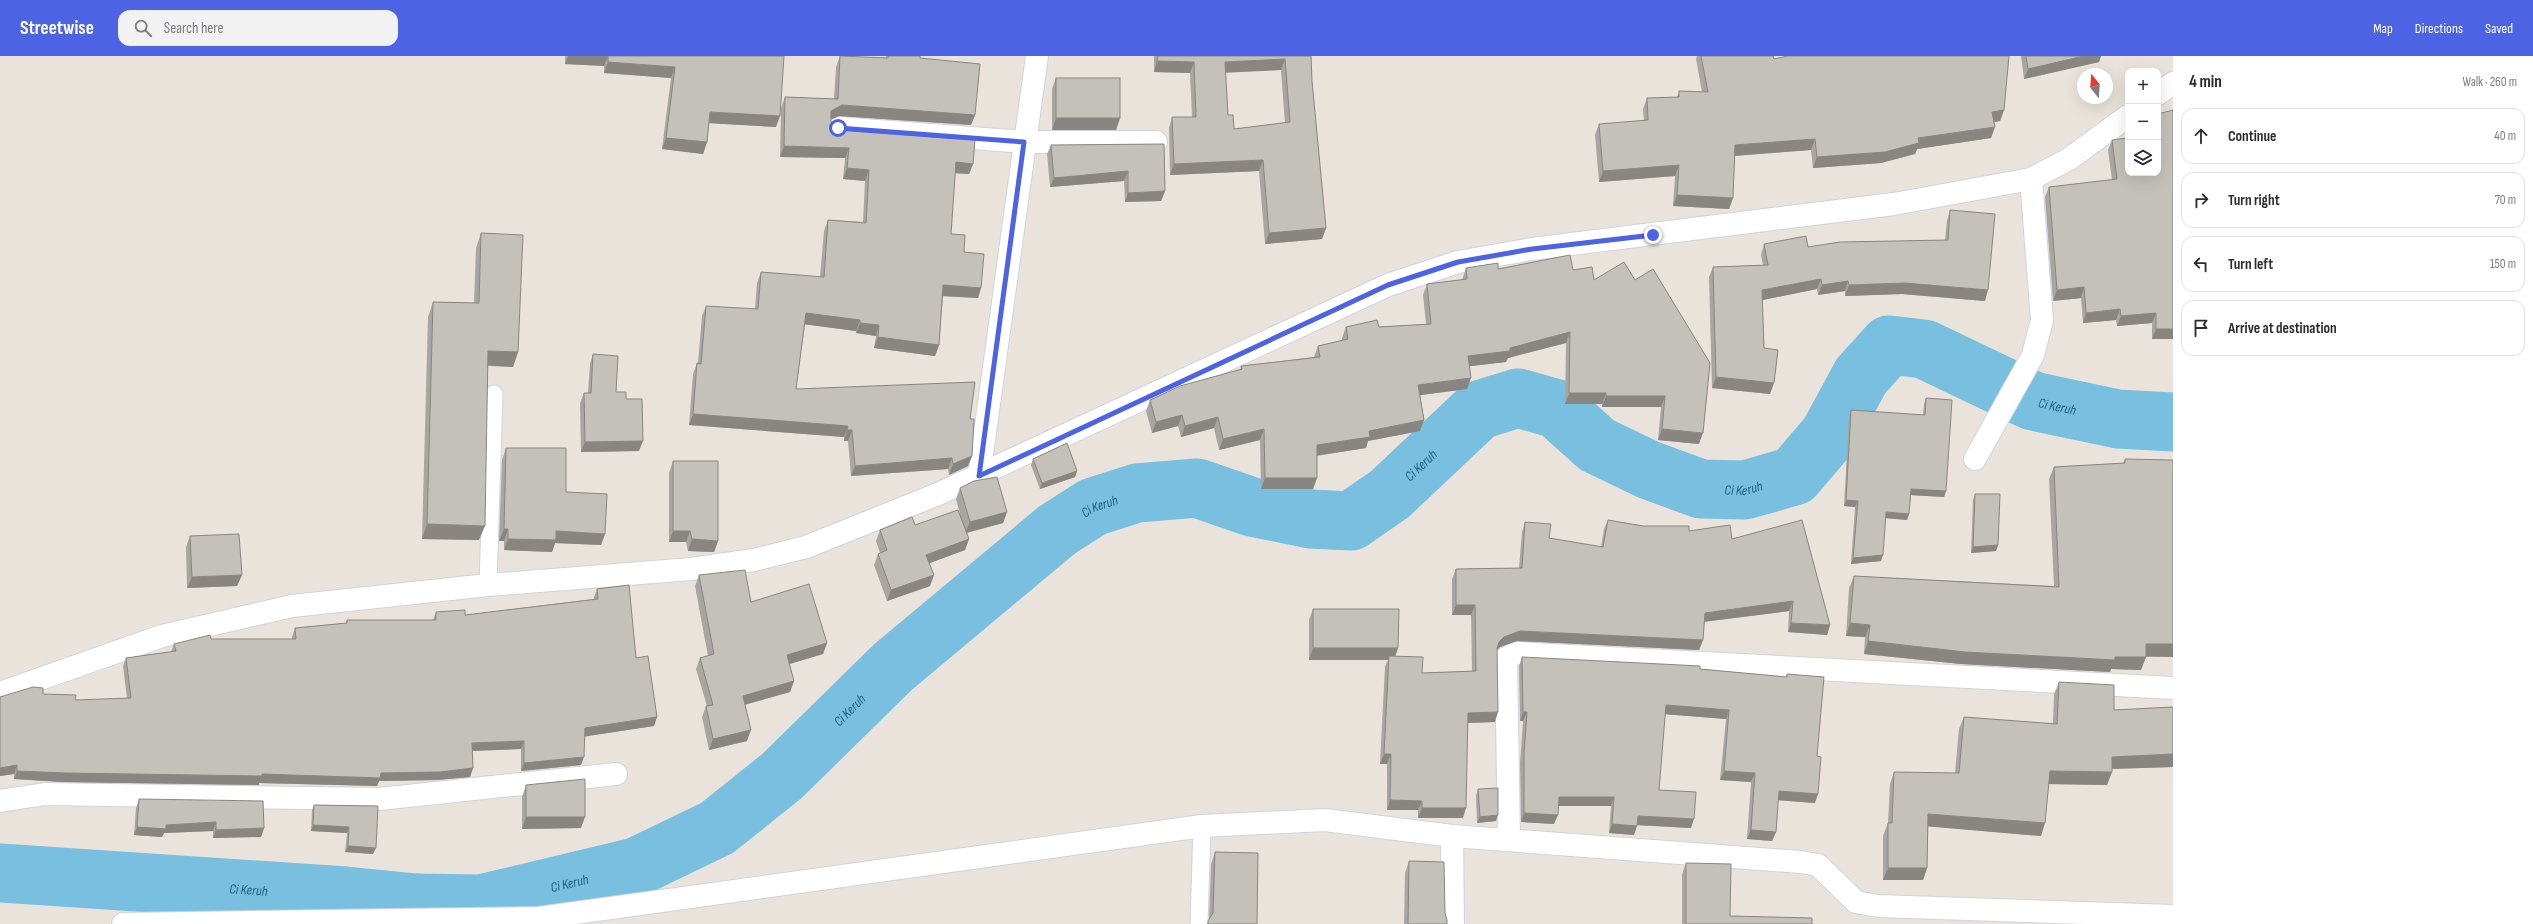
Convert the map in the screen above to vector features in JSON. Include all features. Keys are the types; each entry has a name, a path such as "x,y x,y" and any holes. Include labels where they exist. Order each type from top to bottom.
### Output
{"street":[{"path":"979,476 1037,56"},
{"path":"2161,92 2173,83"},
{"path":"0,693 162,636 292,606 488,584 691,569 754,560 806,547 979,476 1388,285 1458,262 1532,249 1894,204 2031,179 2069,159 2125,118"},
{"path":"838,128 1024,142 1156,142"},
{"path":"1976,459 2009,402 2033,355 2042,308 2031,179"},
{"path":"1508,840 1506,658 1516,653 2173,688"},
{"path":"0,801 45,794 379,799 616,774"},
{"path":"128,924 539,918 1202,826 1325,820 1452,836 1801,862 1818,865 1856,902 1878,906 2173,916"},
{"path":"1452,836 1453,924"}],"lane":[{"path":"488,584 494,394"},
{"path":"1199,924 1202,826"}],"building":[{"path":"608,56 784,56 780,116 710,112 707,142 666,138 675,67 608,62"},
{"path":"840,56 888,58 889,56 920,56 920,58 980,64 975,115 842,105 831,111 831,122 841,130 975,140 973,164 956,162 951,234 965,235 964,252 984,254 981,288 943,285 939,345 878,337 879,325 860,323 860,320 806,313 796,389 975,382 970,419 974,419 972,456 953,464 952,458 855,466 852,430 847,430 848,426 693,414 697,363 701,364 706,306 758,309 761,272 824,277 828,220 866,223 869,170 847,168 849,148 784,146 785,97 838,99"},
{"path":"1158,56 1311,56 1326,228 1269,233 1263,160 1174,164 1172,117 1196,117 1194,62 1157,61","holes":["1285,59 1290,122 1234,129 1233,115 1228,115 1225,62"]},
{"path":"1701,56 1773,56 1774,59 1788,56 2009,56 2004,110 1992,112 1995,127 1918,138 1919,143 1885,152 1817,157 1815,139 1735,145 1733,198 1677,195 1679,165 1603,171 1599,124 1648,120 1647,98 1679,97 1679,91 1708,92"},
{"path":"2026,56 2084,56 2028,69"},
{"path":"1056,78 1120,78 1120,118 1056,118"},
{"path":"2173,110 2173,329 2156,329 2156,313 2121,316 2120,309 2086,313 2084,287 2057,290 2049,187 2117,179 2112,140 2125,138 2125,176 2161,176 2161,113"},
{"path":"1164,144 1165,191 1128,193 1128,171 1054,178 1051,145"},
{"path":"1950,210 1995,214 1988,290 1905,283 1849,285 1848,281 1822,285 1821,279 1762,290 1764,348 1778,350 1774,383 1716,377 1713,267 1768,265 1764,244 1806,236 1808,247 1840,242 1948,240"},
{"path":"481,233 523,235 518,352 488,351 485,526 427,524 433,302 479,303"},
{"path":"1570,255 1573,270 1592,267 1594,280 1624,262 1635,280 1653,269 1710,363 1703,433 1662,429 1665,396 1606,396 1606,393 1569,393 1570,332 1510,348 1510,351 1468,356 1471,378 1418,385 1424,420 1369,431 1370,437 1317,445 1317,478 1265,478 1264,429 1223,439 1218,417 1185,426 1182,415 1156,422 1150,400 1180,386 1242,369 1241,366 1320,357 1318,346 1348,339 1346,327 1377,320 1379,327 1431,324 1427,284 1467,279 1466,268 1498,263 1498,269"},
{"path":"593,354 618,356 616,392 626,392 626,399 642,399 643,441 585,442 584,393 591,393"},
{"path":"1926,398 1952,400 1946,491 1911,489 1909,514 1886,512 1883,555 1853,558 1858,501 1846,500 1851,410 1925,415"},
{"path":"1067,443 1077,471 1042,483 1033,459"},
{"path":"506,448 566,448 566,492 607,494 605,534 556,531 556,540 508,539 508,529 504,529"},
{"path":"2125,459 2173,460 2173,644 2146,644 2146,657 2115,657 2115,660 1965,652 1868,641 1870,625 1850,623 1854,576 2059,587 2054,467 2125,463"},
{"path":"673,461 718,461 718,541 692,539 690,531 673,531"},
{"path":"997,477 1007,512 970,522 960,488 974,481"},
{"path":"1975,494 2000,494 1998,545 1973,547"},
{"path":"958,510 969,539 926,555 934,575 891,590 878,554 887,550 880,530 912,517 915,525"},
{"path":"1608,520 1643,526 1689,526 1689,531 1730,525 1732,539 1802,520 1830,625 1791,623 1793,601 1705,613 1703,640 1520,631 1504,637 1499,642 1497,648 1498,712 1468,713 1466,808 1422,808 1422,801 1390,800 1391,754 1384,754 1389,656 1423,657 1422,673 1476,671 1475,605 1456,605 1456,569 1522,568 1525,522 1551,524 1549,538 1603,547"},
{"path":"239,534 242,575 192,577 190,536"},
{"path":"745,570 751,602 809,584 827,643 787,655 794,681 743,696 751,730 713,739 706,706 713,705 700,658 714,654 699,575"},
{"path":"629,585 636,658 648,656 657,717 585,728 584,757 524,763 524,741 472,743 473,768 440,772 381,773 380,778 262,774 262,776 65,773 17,771 17,765 0,768 0,697 33,687 43,688 43,694 76,695 75,700 131,698 126,658 176,651 174,644 210,635 211,639 296,639 295,628 347,623 347,620 436,620 436,612 465,610 465,615 598,599 597,589"},
{"path":"1313,609 1399,609 1398,648 1313,648"},
{"path":"1522,657 1700,666 1700,669 1787,677 1787,674 1824,677 1817,756 1821,757 1818,794 1779,791 1776,832 1751,830 1755,773 1724,771 1729,710 1666,705 1659,790 1696,792 1694,819 1638,816 1637,826 1612,824 1614,797 1559,797 1558,815 1524,813 1524,754 1527,712 1523,712"},
{"path":"2059,682 2114,685 2114,710 2173,707 2173,754 2112,757 2112,772 2050,771 2045,823 1928,814 1927,868 1888,868 1888,823 1892,823 1894,772 1959,773 1964,717 2057,724"},
{"path":"585,779 585,817 526,817 526,785"},
{"path":"1498,788 1498,815 1480,817 1478,789"},
{"path":"139,799 263,801 264,828 216,830 216,822 166,825 166,829 137,827"},
{"path":"314,805 378,806 376,848 348,846 349,827 313,825"},
{"path":"1215,852 1258,853 1257,924 1208,924 1208,921 1213,913"},
{"path":"1409,861 1444,862 1445,913 1447,924 1408,924"},
{"path":"1686,863 1731,864 1730,916 1812,918 1812,924 1686,924"}],"waterway":[{"name":"Ci Keruh","path":"0,873 346,896 416,903 481,904 636,867 717,828 782,776 893,667 1057,530 1093,507 1137,493 1197,488 1252,507 1311,519 1351,521 1390,494 1479,410 1518,398 1557,409 1597,445 1649,470 1701,489 1745,490 1794,476 1829,435 1861,376 1889,345 1924,349 2033,401 2118,419 2173,422"}],"route":[{"path":"838,128 1024,142 979,476 1388,285 1458,262 1532,249 1653,235"}]}
